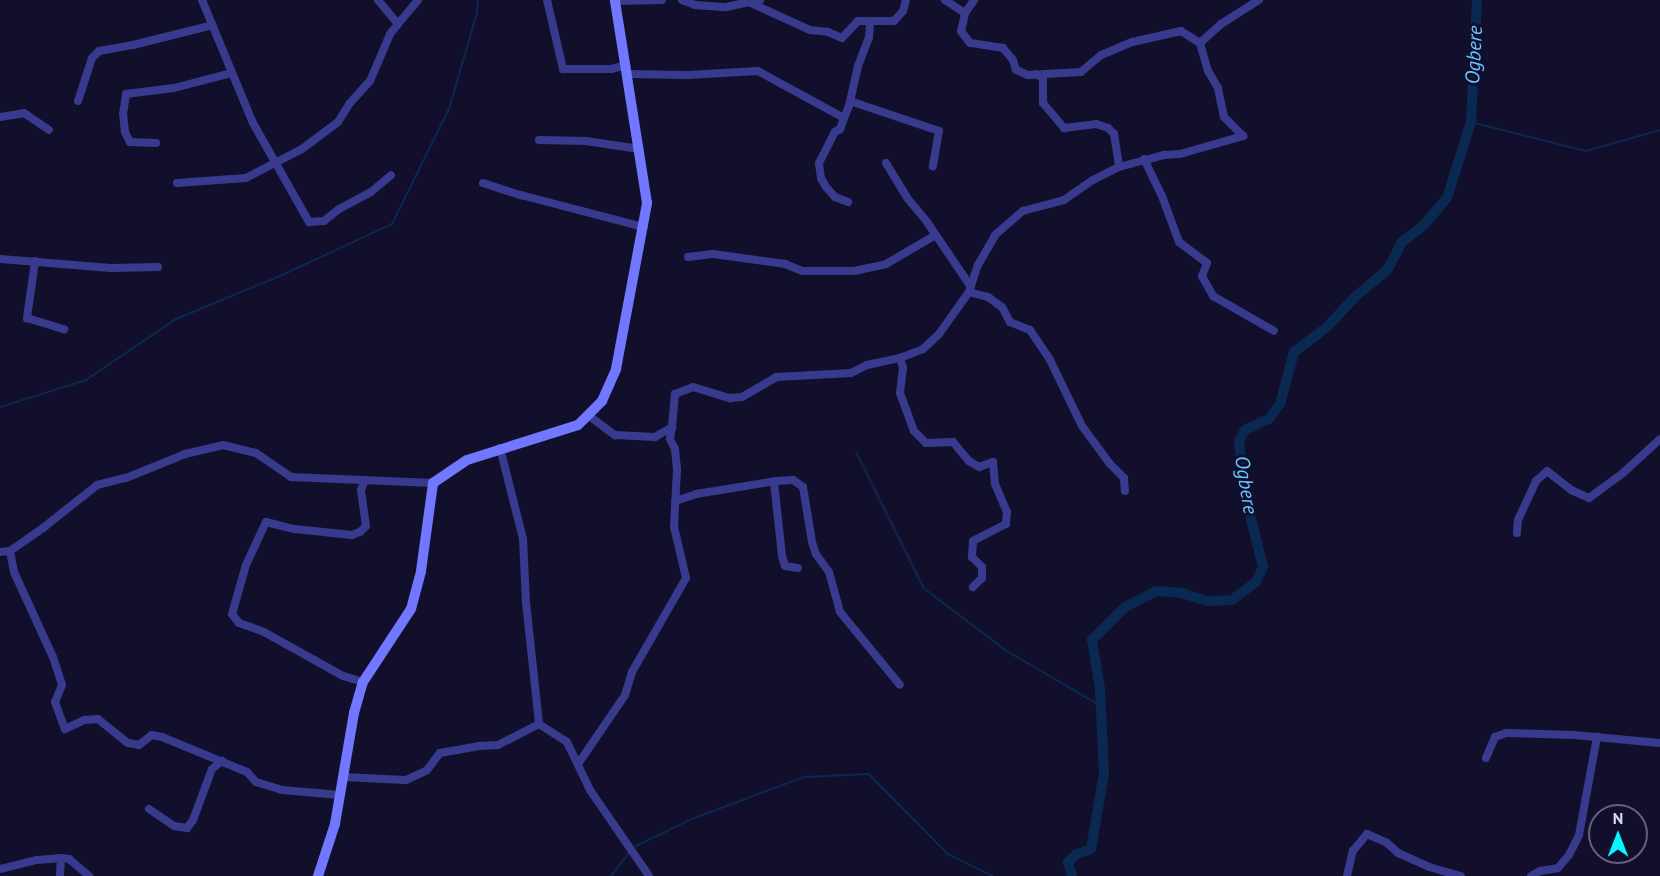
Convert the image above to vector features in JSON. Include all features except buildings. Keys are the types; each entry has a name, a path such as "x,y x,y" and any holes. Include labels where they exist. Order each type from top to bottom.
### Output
{"street":[{"path":"202,0 253,123 309,222 324,221 339,209 371,192 392,175"},
{"path":"378,0 398,24"},
{"path":"177,183 246,178 302,149 338,122 350,103 370,81 390,34 418,0"},
{"path":"547,0 563,69 628,69 687,75 758,72 844,118"},
{"path":"0,552 10,551 97,485 126,478 185,454 223,445 256,453 291,477 433,483 467,460 578,425 602,401 616,369 647,203 628,69 615,1 662,0"},
{"path":"682,0 695,5 726,7 756,2 810,30 828,32 842,38 858,21 894,21 903,11 906,0"},
{"path":"945,0 965,13"},
{"path":"578,764 625,695 632,672 686,578 674,527 677,469 675,449 670,439 675,394 693,387 730,398 742,397 776,377 851,373 867,365 900,358 922,349 939,334 970,290 978,265 995,235 1023,211 1064,200 1093,180 1119,167 1144,159 1180,154 1243,136 1224,117 1218,88 1208,71 1200,44 1181,31 1143,38 1101,55 1081,72 1036,74 1016,70 1013,60 1003,48 970,43 961,31 965,13 974,0"},
{"path":"1200,44 1221,24 1259,0"},
{"path":"848,202 835,197 826,187 821,178 819,163 844,118 858,66 869,38 870,22"},
{"path":"78,101 92,58 99,51 213,25"},
{"path":"156,143 130,142 125,132 123,114 126,94 174,88 231,73"},
{"path":"1036,74 1043,78 1043,103 1064,128 1096,124 1108,128 1114,134 1119,167"},
{"path":"850,101 939,131 933,166"},
{"path":"0,117 24,113 49,130"},
{"path":"539,140 586,141 639,149"},
{"path":"1144,159 1162,196 1179,242 1207,263 1202,276 1213,296 1274,331"},
{"path":"886,163 970,290 988,297 1002,307 1010,322 1030,330 1050,360 1082,426 1110,464 1124,478 1125,491"},
{"path":"483,183 644,227"},
{"path":"688,257 713,254 785,264 802,271 854,271 885,264 934,236"},
{"path":"0,259 111,268 158,267"},
{"path":"35,261 27,318 64,329"},
{"path":"900,358 903,368 900,393 914,431 926,443 953,442 969,461 979,467 993,462 995,484 1007,512 1006,524 974,541 972,557 982,567 982,578 973,587"},
{"path":"588,415 615,435 655,437 672,427"},
{"path":"1516,533 1518,520 1536,481 1547,471 1571,490 1589,498 1623,473 1660,439"},
{"path":"500,448 523,539 526,602 539,724"},
{"path":"363,682 343,676 264,632 239,623 232,614 246,564 266,522 295,529 345,535 360,532 366,526 361,490 365,480"},
{"path":"675,501 696,494 774,482 793,480 803,487 812,542 816,554 829,572 840,612 900,685"},
{"path":"774,482 782,556 785,566 798,568"},
{"path":"318,876 335,824 354,712 363,682 411,609 421,571 433,483"},
{"path":"10,551 14,572 53,657 62,685 56,702 65,729 84,720 98,719 128,742 139,745 152,735 162,737 222,760 247,772 256,782 273,787 340,795"},
{"path":"539,724 567,742 590,790 649,876"},
{"path":"343,777 406,780 427,770 440,753 498,745 539,724"},
{"path":"1486,758 1496,737 1506,733 1597,737 1660,744"},
{"path":"1531,876 1540,871 1558,868 1569,855 1579,835 1597,737"},
{"path":"149,809 174,826 187,828 193,820 212,769 222,760"},
{"path":"1347,876 1353,851 1367,834 1387,843 1398,854 1429,867 1461,876"},
{"path":"0,869 37,860 61,858 69,859 89,876"},
{"path":"60,876 61,858"}],"waterway":[{"path":"0,407 86,380 176,319 278,277 392,224 449,109 477,13 478,0"},
{"name":"Ogbere","path":"1072,876 1068,862 1077,854 1091,849 1104,773 1100,689 1092,640 1125,607 1156,591 1182,593 1207,601 1232,600 1256,582 1263,567 1246,499 1239,441 1245,430 1269,419 1280,404 1294,352 1327,327 1355,297 1388,269 1401,243 1424,225 1447,198 1471,122 1477,0"},
{"path":"1471,122 1586,151 1660,130"},
{"path":"857,453 924,588 1007,651 1101,706"},
{"path":"634,847 692,819 804,777 869,774 948,854 993,876"},
{"path":"611,876 629,853"}]}
